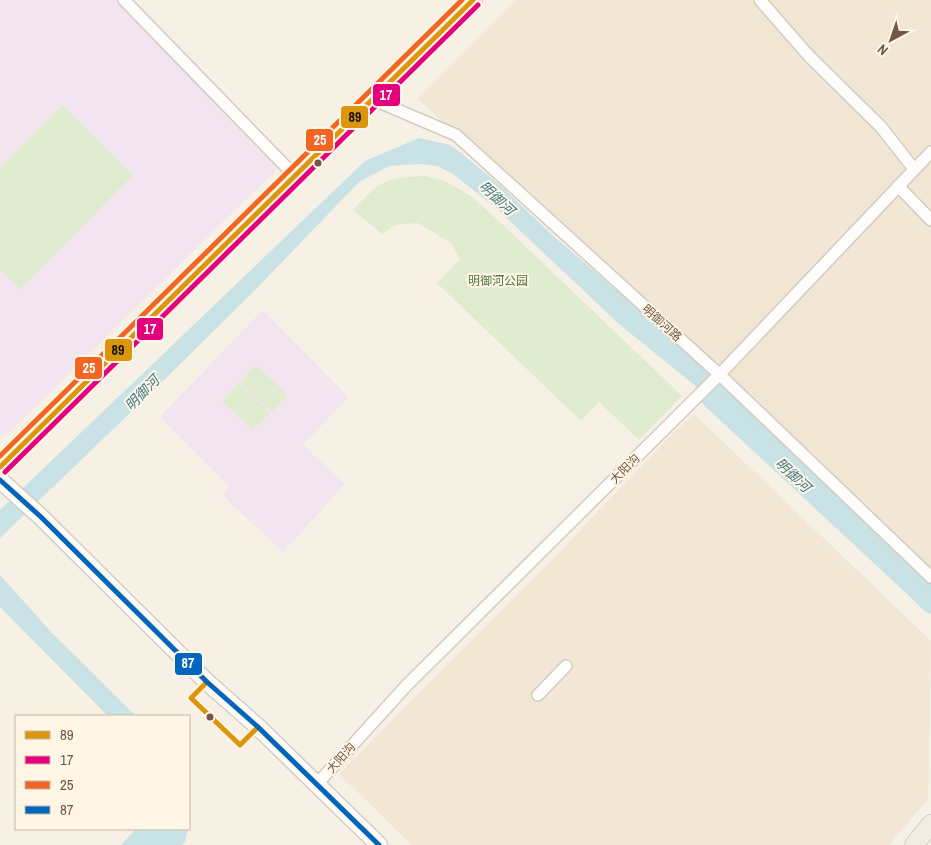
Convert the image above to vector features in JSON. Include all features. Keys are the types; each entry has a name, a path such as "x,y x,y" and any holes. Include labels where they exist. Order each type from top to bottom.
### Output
{"main road":[{"path":"0,467 473,0"},
{"path":"0,480 41,517 207,682 258,727 377,844"},
{"path":"914,845 931,824"}],"street":[{"path":"124,0 294,175"},
{"path":"760,0 809,56 881,127 914,169"},
{"name":"明御河路","path":"372,99 456,135 719,375 931,577"},
{"name":"大阳沟","path":"317,784 407,686 688,407 931,152"},
{"path":"898,186 931,220"},
{"path":"538,694 566,666"}],"shaded area":[{"path":"0,0 119,0 280,166 5,436 0,436"},
{"path":"517,0 931,0 931,577 418,99"},
{"path":"263,310 348,397 303,445 345,484 283,552 222,495 229,486 160,417"},
{"path":"694,414 931,641 928,799 889,845 412,845 339,774 559,553 671,435"}],"green space":[{"path":"62,105 133,175 20,289 0,269 0,167"},
{"name":"明御河公园","path":"425,176 445,181 471,196 682,396 639,440 599,402 581,421 437,283 460,259 451,243 418,223 395,225 382,234 353,210 384,182 400,178"},
{"path":"256,365 288,395 272,412 240,382"},
{"path":"239,383 270,413 253,430 222,401"}],"water":[{"name":"明御河","path":"419,138 450,145 501,186 551,234 621,294 931,574 931,606 912,582 781,462 703,392 619,324 495,207 453,174 437,166 419,164 389,166 359,182 257,288 0,538 0,510 365,161"},
{"path":"0,575 51,632 135,715 107,715 0,607"},
{"path":"135,830 188,830 182,845 121,845"}],"waterway":[{"name":"明御河","path":"707,395 931,604"}],"transit line":[{"name":"25","path":"0,456 462,0"},
{"name":"89","path":"0,467 473,0"},
{"name":"17","path":"5,472 478,5"},
{"name":"87","path":"0,480 41,517 207,682 258,727 379,845"},
{"name":"89","path":"207,682 191,698 240,745 258,727"}]}
